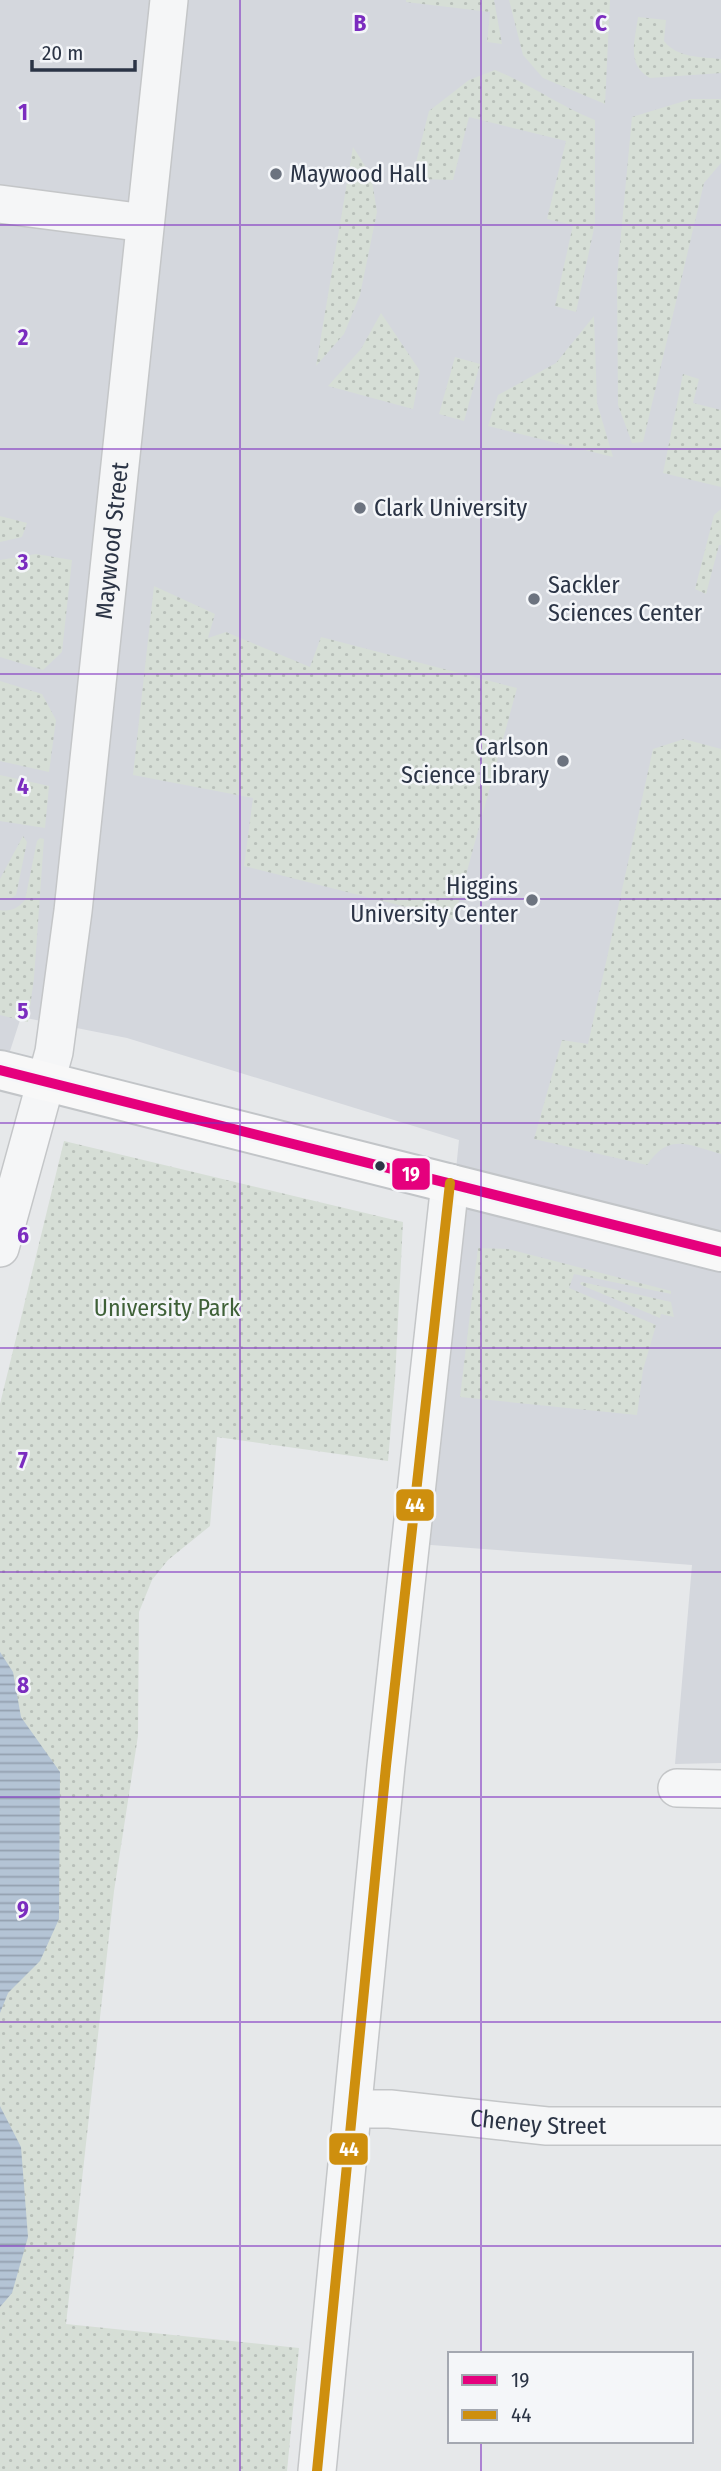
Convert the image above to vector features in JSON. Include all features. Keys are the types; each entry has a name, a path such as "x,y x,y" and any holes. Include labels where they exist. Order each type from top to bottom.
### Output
{"main road":[{"path":"0,1070 721,1252"}],"street":[{"name":"Maywood Street","path":"0,1248 54,1052 74,911 169,0"},
{"path":"0,204 145,223"},
{"path":"317,2471 387,1752 450,1183"},
{"path":"677,1788 721,1789"},
{"name":"Cheney Street","path":"353,2109 390,2109 547,2126 721,2126"}],"shaded area":[{"name":"Clark University","path":"0,0 721,0 721,1763 675,1764 692,1565 418,1544 459,1140 127,1038 21,1017 0,1082"}],"green space":[{"path":"406,0 494,0 502,44 487,42 490,12"},
{"path":"509,0 610,0 605,104 543,78 523,55"},
{"path":"638,17 666,20 664,41 669,47 690,56 721,59 721,73 650,78 642,73 634,52"},
{"path":"495,70 595,120 595,224 576,312 555,306 573,225 547,219 566,141 469,117 453,180 421,179 415,166 429,111 469,80"},
{"path":"691,99 721,99 721,163 704,183 643,442 632,443 618,405 617,277 632,117"},
{"path":"353,147 371,175 377,212 360,295 344,334 316,366"},
{"path":"381,313 420,371 413,409 328,386 361,349"},
{"path":"594,316 597,403 613,457 488,426 498,395 556,363"},
{"path":"455,357 480,364 464,421 439,414"},
{"path":"683,374 699,379 693,403 721,410 721,487 663,473"},
{"path":"721,509 721,545 706,594 695,589 714,515"},
{"path":"0,516 27,523 22,537 0,542"},
{"path":"36,554 72,560 62,652 43,670 0,657 0,560"},
{"path":"154,586 215,614 208,638 226,632 310,667 321,637 517,688 454,919 244,866 253,798 133,775"},
{"path":"0,681 42,694 56,720 49,772 0,761"},
{"path":"684,739 721,749 721,1154 689,1145 672,1145 663,1148 647,1165 534,1139 562,1040 588,1044 653,749"},
{"path":"0,775 49,786 45,828 0,821"},
{"path":"23,836 27,842 16,895 0,898 0,879"},
{"path":"44,839 34,978 28,1022 0,1015 0,910 14,909 25,900 37,841"},
{"name":"University Park","path":"64,1141 403,1222 388,1461 217,1437 210,1526 168,1560 152,1580 139,1612 138,1736 114,1891 66,2324 299,2348 287,2471 0,2471 0,1404"},
{"path":"478,1248 508,1249 671,1291 671,1294 574,1274 569,1288 656,1325 643,1370 637,1415 460,1397"},
{"path":"582,1282 671,1302 674,1317 661,1314 660,1318 581,1285"}],"water":[{"path":"0,1652 13,1672 21,1717 60,1772 59,1919 40,1961 8,1993 0,2013"},
{"path":"0,2106 21,2147 28,2237 12,2293 0,2307"}],"transit line":[{"name":"19","path":"0,1070 721,1252"},
{"name":"44","path":"317,2471 386,1766 450,1183"}],"place":[{"name":"Maywood Hall","path":"276,174"},
{"name":"Clark University","path":"360,508"},
{"name":"Sackler Sciences Center","path":"534,599"},
{"name":"Carlson Science Library","path":"563,761"},
{"name":"Higgins University Center","path":"532,900"}]}
